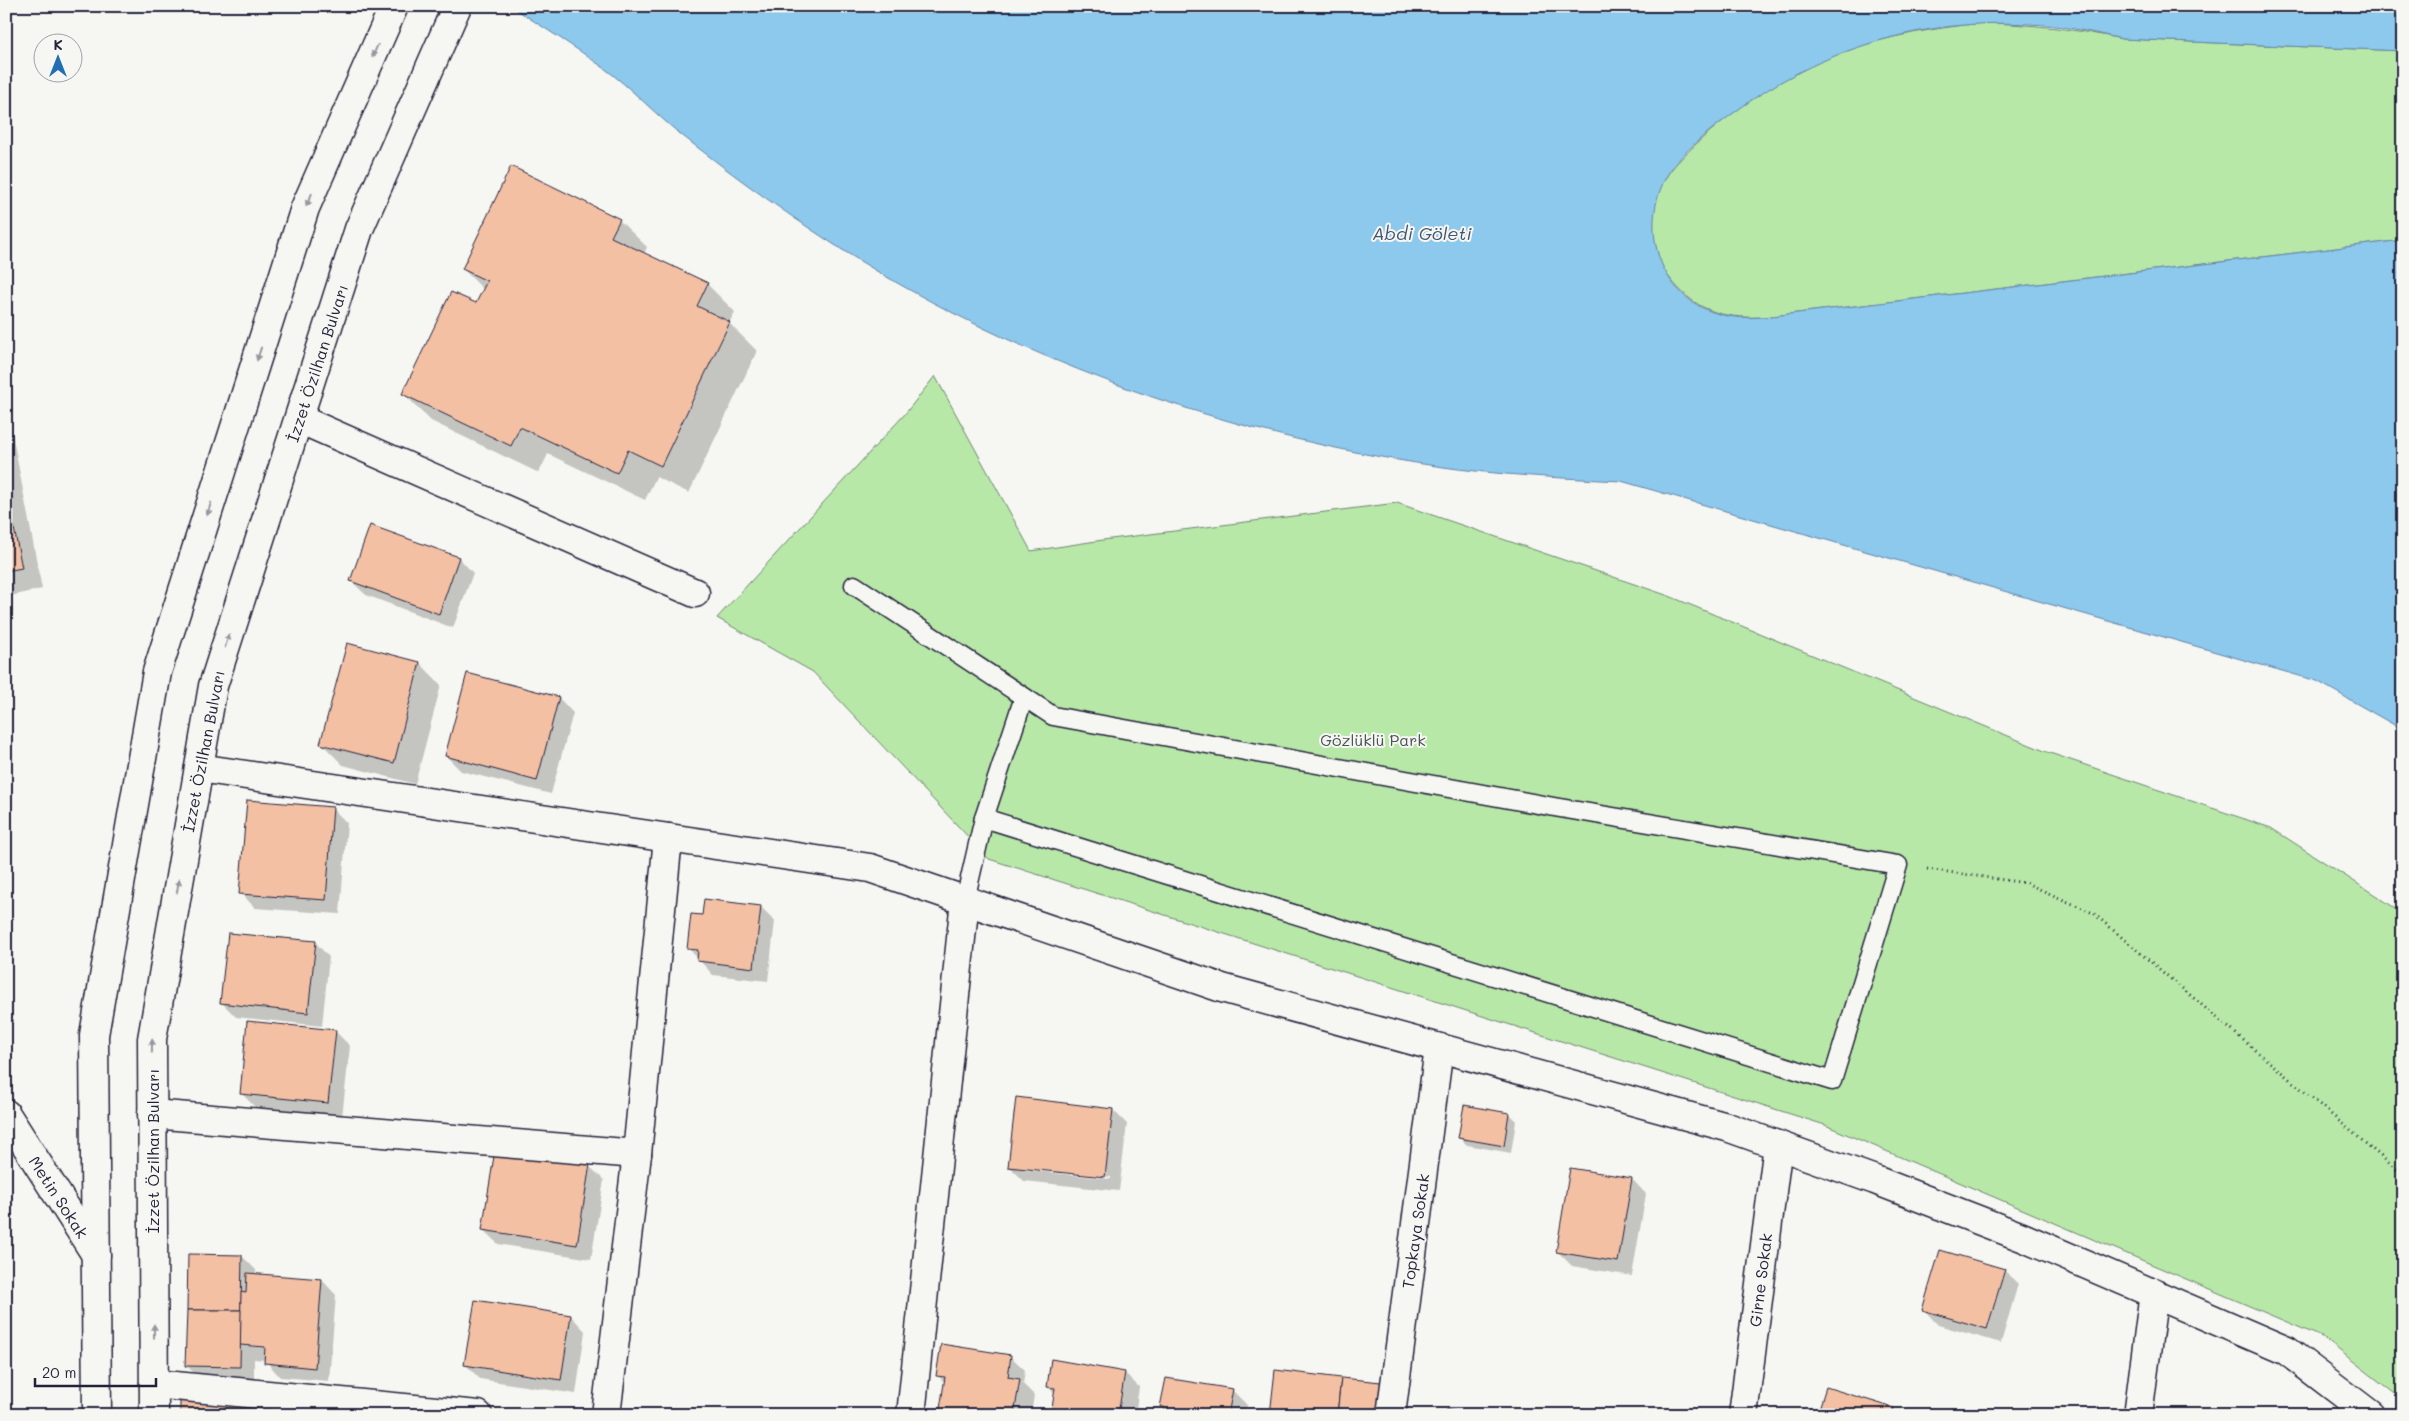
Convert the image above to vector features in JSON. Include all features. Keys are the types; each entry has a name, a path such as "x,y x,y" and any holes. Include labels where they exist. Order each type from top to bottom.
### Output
{"street":[{"path":"97,1415 94,1035 157,672 306,208 394,6"},
{"name":"İzzet Özilhan Bulvarı","path":"154,1415 152,1040 213,686 359,229 457,6"},
{"path":"299,419 695,593"},
{"path":"199,768 870,868 1222,988 1727,1127 1778,1145 2012,1234 2154,1292 2287,1351 2371,1415"},
{"path":"606,1415 638,1154 668,838"},
{"path":"911,1415 965,900"},
{"name":"Topkaya Sokak","path":"1391,1415 1440,1048"},
{"name":"Metin Sokak","path":"6,1114 96,1255"},
{"path":"152,1114 638,1154"},
{"name":"Girne Sokak","path":"1743,1415 1778,1145"},
{"path":"2138,1415 2154,1292"},
{"path":"154,1384 478,1415"}],"lane":[{"path":"854,585 1053,716 1554,808 1898,865 1832,1081 984,818"},
{"path":"965,900 984,818 1024,696"}],"path":[{"path":"1898,865 2026,883 2093,913 2403,1175"}],"green space":[{"path":"1983,23 2053,28 2122,39 2403,51 2403,240 1764,317 1735,316 1710,310 1698,304 1678,288 1668,276 1659,257 1653,230 1654,209 1660,188 1670,171 1712,130 1766,90 1825,59 1863,45 1913,33"},
{"name":"Gözlüklü Park","path":"935,376 1031,551 1103,540 1397,503 1669,596 2047,752 2271,828 2403,913 2403,1400 2322,1337 1825,1125 989,859 813,672 717,618 905,414"}],"water":[{"name":"Abdi Göleti","path":"511,6 2403,6 2403,51 2122,39 2064,27 1990,23 1951,26 1874,42 1802,71 1767,90 1704,136 1675,164 1663,184 1656,206 1654,229 1657,251 1666,272 1679,290 1697,304 1719,314 1746,318 2403,240 2403,730 2317,681 1621,481 1482,472 1357,452 1277,434 1197,412 1118,385 1040,354 964,319 892,280 824,238 732,174 697,147 604,68"}],"building":[{"path":"511,166 620,219 611,237 708,283 697,306 730,322 661,466 628,450 617,473 520,427 511,446 402,394 451,292 476,303 487,281 462,269"},
{"path":"6,488 22,568 6,571"},
{"path":"370,525 459,557 439,614 350,581"},
{"path":"347,643 420,662 394,763 320,744"},
{"path":"467,673 559,697 537,781 445,756"},
{"path":"247,800 333,807 326,900 239,894"},
{"path":"704,899 761,906 754,968 697,961 698,950 687,949 691,914 702,915"},
{"path":"228,933 316,941 308,1013 220,1003"},
{"path":"247,1021 336,1030 328,1103 240,1094"},
{"path":"1016,1097 1113,1109 1105,1177 1008,1167"},
{"path":"1464,1105 1509,1113 1504,1146 1458,1138"},
{"path":"495,1150 590,1164 577,1245 482,1230"},
{"path":"1570,1168 1632,1178 1618,1262 1556,1252"},
{"path":"1940,1250 2005,1269 1987,1329 1922,1310"},
{"path":"188,1254 242,1255 241,1310 187,1310"},
{"path":"247,1273 322,1279 315,1368 264,1363 265,1347 240,1345 241,1292 246,1293"},
{"path":"475,1300 571,1315 561,1380 464,1365"},
{"path":"187,1310 241,1310 240,1367 185,1366"},
{"path":"941,1344 1011,1355 1008,1377 1020,1379 1014,1415 939,1415 945,1377 936,1376"},
{"path":"1051,1359 1125,1372 1118,1415 1051,1415 1055,1388 1047,1387"},
{"path":"1275,1370 1341,1378 1337,1415 1270,1415"},
{"path":"1166,1378 1233,1389 1228,1415 1163,1415 1164,1407 1160,1407"},
{"path":"1341,1378 1381,1382 1378,1415 1337,1415"},
{"path":"1826,1387 1894,1408 1892,1415 1817,1415"},
{"path":"241,1398 242,1415 180,1415 180,1399"},
{"path":"1447,1409 1468,1415 1446,1415"}]}
